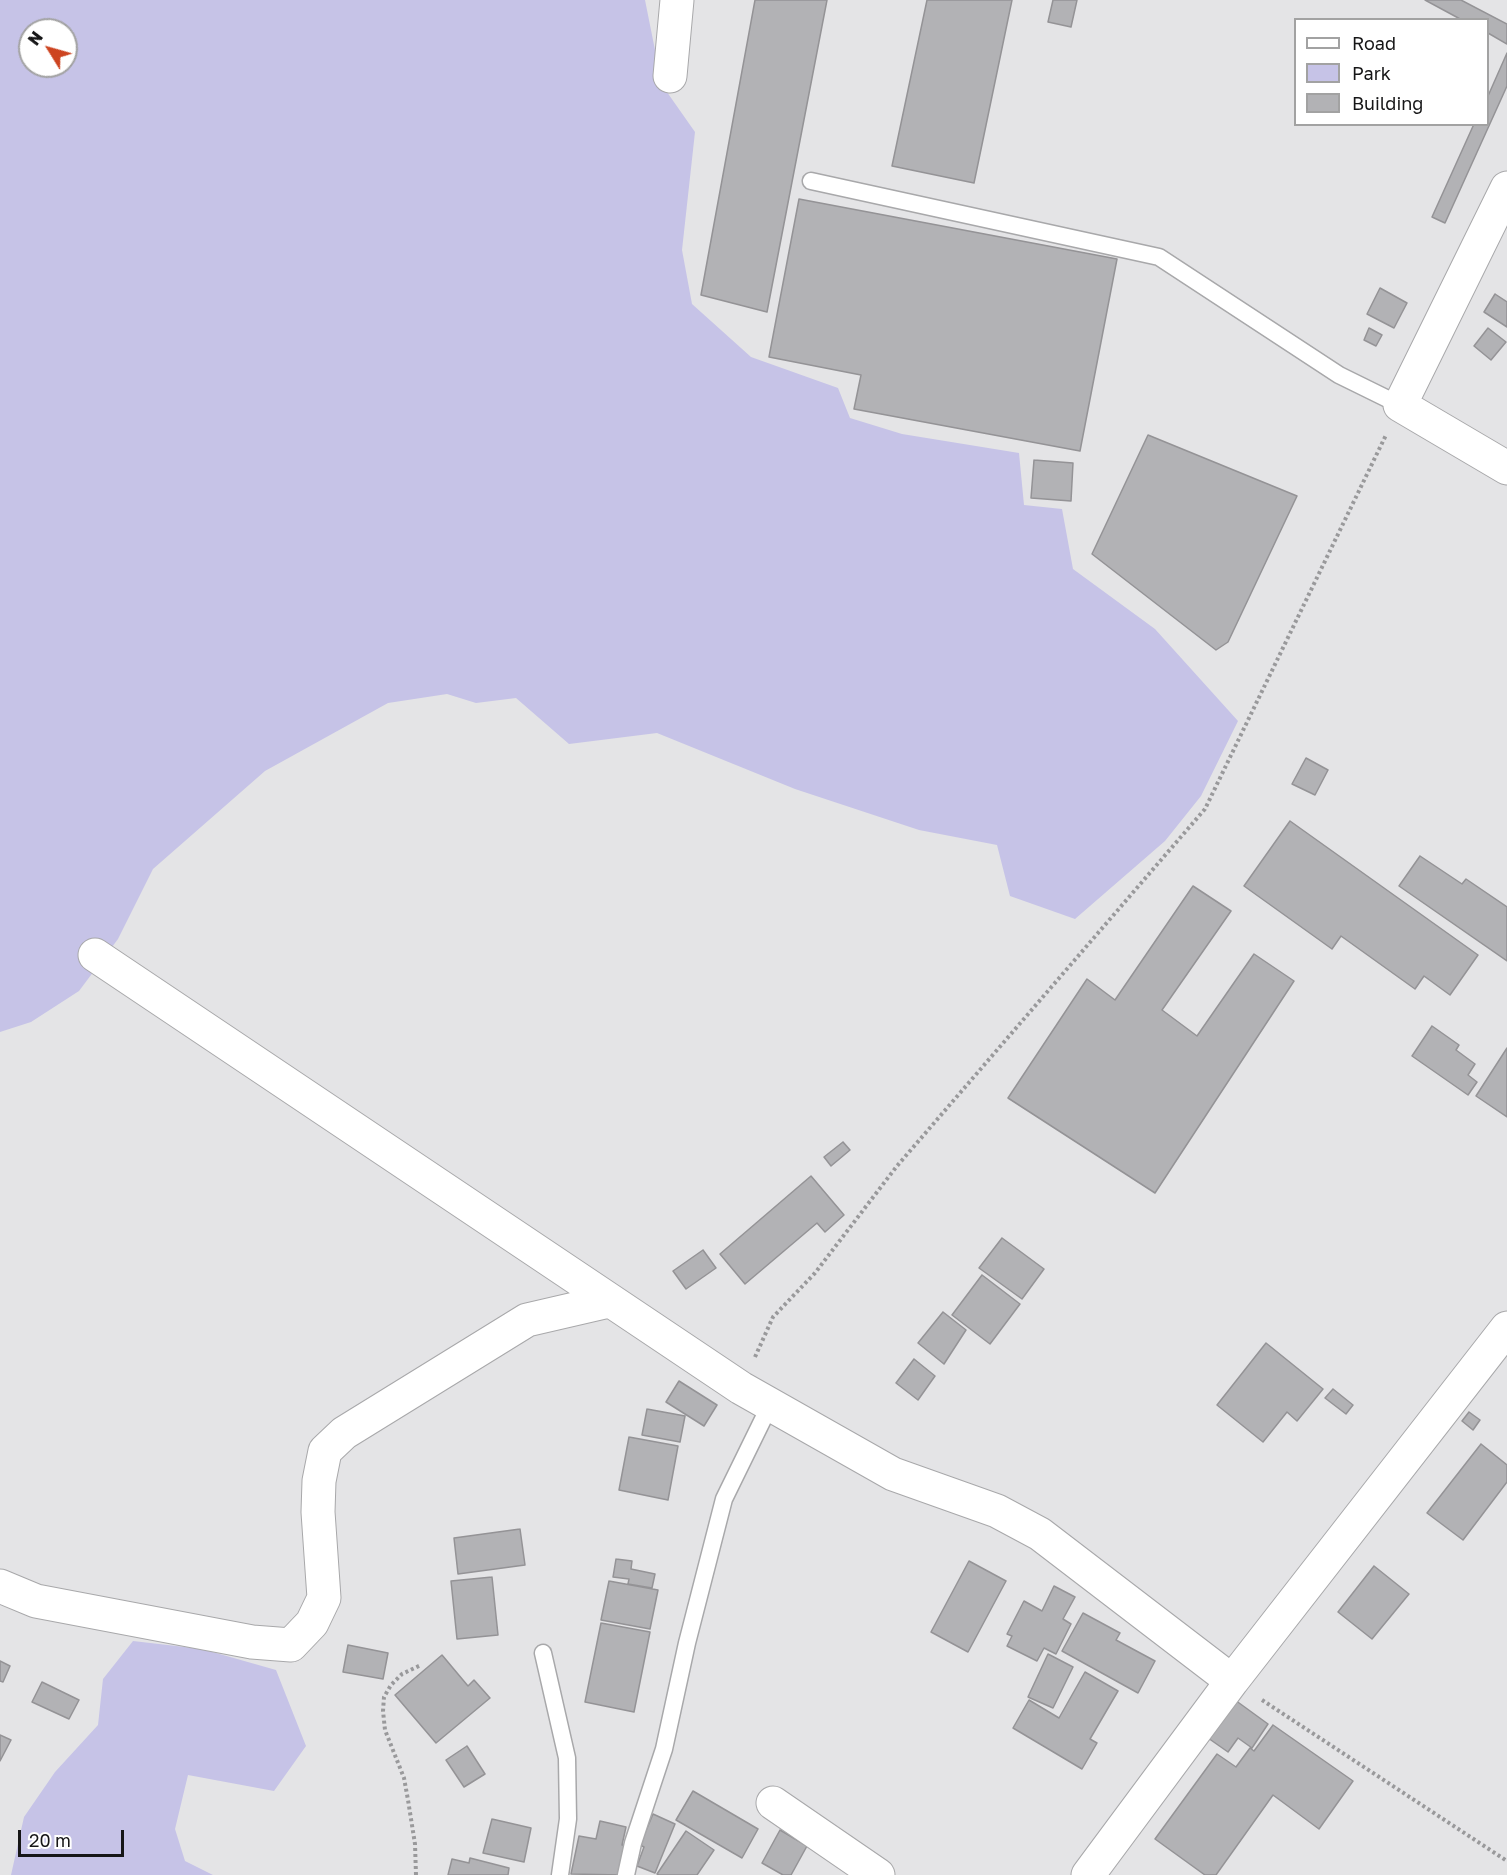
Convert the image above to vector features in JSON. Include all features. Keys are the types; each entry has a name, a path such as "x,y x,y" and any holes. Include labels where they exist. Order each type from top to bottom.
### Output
{"street":[{"path":"670,76 677,0"},
{"path":"1507,188 1400,405 1507,468"},
{"path":"95,955 741,1388 893,1474 997,1511 1040,1534 1232,1681"},
{"path":"0,1586 36,1601 252,1642 291,1645 312,1623 324,1598 318,1502 319,1481 325,1451 344,1433 528,1320 609,1301"},
{"path":"1088,1875 1232,1681 1507,1328"},
{"path":"773,1803 878,1875"}],"lane":[{"path":"811,181 1159,257 1339,375 1400,405"},
{"path":"626,1875 633,1843 664,1749 692,1620 724,1499 770,1405"},
{"path":"543,1653 567,1758 568,1819 560,1875"}],"path":[{"path":"741,1388 773,1317 815,1273 897,1166 1205,808 1400,405"},
{"path":"416,1875 415,1844 404,1778 385,1730 383,1712 384,1697 391,1685 402,1674 421,1665"},
{"path":"1232,1681 1350,1756 1507,1861"}],"green space":[{"path":"0,0 645,0 662,85 695,132 682,250 692,304 751,357 838,388 850,418 902,434 1019,453 1024,505 1062,509 1073,569 1155,629 1238,721 1201,796 1165,841 1075,919 1010,896 997,845 919,830 795,789 657,733 569,744 516,698 476,703 447,694 388,703 265,771 153,869 118,939 79,991 31,1022 0,1032"},
{"path":"133,1641 202,1649 276,1670 306,1746 274,1791 188,1775 175,1829 185,1861 213,1875 11,1875 24,1817 55,1772 98,1725 103,1679"}],"building":[{"path":"755,0 827,0 767,312 701,295"},
{"path":"927,0 1012,0 974,183 892,166"},
{"path":"1053,0 1077,0 1071,27 1048,22"},
{"path":"1425,0 1461,0 1507,24 1507,44 1489,34 1489,18 1458,18"},
{"path":"1507,53 1507,86 1489,126 1489,94"},
{"path":"1473,126 1489,126 1445,223 1432,217"},
{"path":"799,199 1117,259 1080,451 854,409 861,375 769,357"},
{"path":"1380,288 1407,303 1394,328 1367,314"},
{"path":"1495,294 1507,302 1507,327 1484,312"},
{"path":"1369,328 1382,335 1376,346 1364,340"},
{"path":"1488,328 1506,342 1491,360 1474,346"},
{"path":"1148,435 1297,496 1228,642 1216,650 1092,554"},
{"path":"1034,460 1073,463 1071,501 1031,498"},
{"path":"1306,758 1328,770 1315,795 1292,784"},
{"path":"1290,821 1478,955 1450,995 1424,976 1415,989 1341,936 1332,949 1244,886"},
{"path":"1420,856 1462,884 1466,879 1507,907 1507,961 1399,886"},
{"path":"1193,886 1231,911 1162,1010 1197,1036 1254,954 1294,981 1155,1193 1008,1098 1087,979 1115,1000"},
{"path":"1432,1026 1459,1045 1456,1050 1475,1064 1468,1075 1477,1082 1468,1095 1412,1056"},
{"path":"1507,1048 1507,1117 1476,1096"},
{"path":"843,1142 850,1150 831,1166 824,1157"},
{"path":"811,1176 844,1215 825,1232 817,1223 745,1284 720,1254"},
{"path":"1002,1238 1044,1269 1022,1299 979,1268"},
{"path":"703,1250 716,1268 686,1289 673,1271"},
{"path":"982,1275 1020,1304 990,1344 952,1315"},
{"path":"943,1312 966,1330 944,1364 918,1343"},
{"path":"1266,1343 1323,1389 1297,1421 1287,1412 1263,1442 1217,1405"},
{"path":"914,1359 935,1376 918,1400 896,1383"},
{"path":"679,1381 717,1405 704,1426 666,1402"},
{"path":"1333,1389 1353,1405 1346,1414 1325,1398"},
{"path":"647,1409 685,1416 680,1442 642,1435"},
{"path":"1469,1412 1480,1420 1473,1430 1462,1421"},
{"path":"629,1437 678,1446 668,1500 619,1490"},
{"path":"1481,1444 1507,1465 1507,1482 1463,1540 1427,1513"},
{"path":"520,1529 525,1565 458,1574 454,1538"},
{"path":"616,1559 632,1561 631,1569 655,1574 652,1588 628,1584 629,1579 613,1577"},
{"path":"969,1561 1006,1581 968,1652 931,1632"},
{"path":"1374,1566 1409,1594 1372,1639 1338,1612"},
{"path":"492,1577 498,1635 457,1639 451,1581"},
{"path":"609,1581 658,1590 650,1629 601,1620"},
{"path":"1054,1586 1075,1597 1063,1619 1071,1624 1056,1654 1044,1648 1037,1661 1007,1646 1012,1636 1007,1634 1024,1601 1042,1611"},
{"path":"1083,1613 1120,1633 1116,1640 1155,1661 1138,1693 1062,1651"},
{"path":"601,1623 650,1632 634,1712 585,1702"},
{"path":"348,1645 388,1653 383,1679 343,1672"},
{"path":"1048,1654 1073,1667 1053,1708 1028,1697"},
{"path":"442,1655 468,1686 474,1680 490,1698 436,1743 395,1695"},
{"path":"0,1661 10,1666 3,1682 0,1681"},
{"path":"1085,1672 1118,1691 1090,1739 1097,1743 1082,1769 1013,1728 1029,1700 1059,1718"},
{"path":"42,1682 79,1700 69,1719 32,1702"},
{"path":"1235,1700 1268,1724 1252,1748 1238,1738 1228,1752 1208,1738"},
{"path":"1273,1725 1353,1781 1319,1829 1273,1795 1216,1875 1205,1875 1155,1839 1217,1754 1236,1767 1250,1748 1254,1751"},
{"path":"0,1735 11,1740 0,1761"},
{"path":"467,1746 485,1774 464,1787 446,1760"},
{"path":"693,1791 758,1829 742,1858 676,1820"},
{"path":"653,1814 675,1824 655,1873 637,1866 644,1847 640,1845"},
{"path":"492,1819 531,1828 524,1862 483,1853"},
{"path":"600,1821 626,1827 622,1845 627,1846 621,1875 571,1874 579,1836 596,1839"},
{"path":"780,1830 807,1846 791,1875 783,1875 762,1863"},
{"path":"686,1831 714,1850 697,1875 657,1874"},
{"path":"470,1858 509,1868 508,1875 448,1875 452,1859 469,1863"}]}
